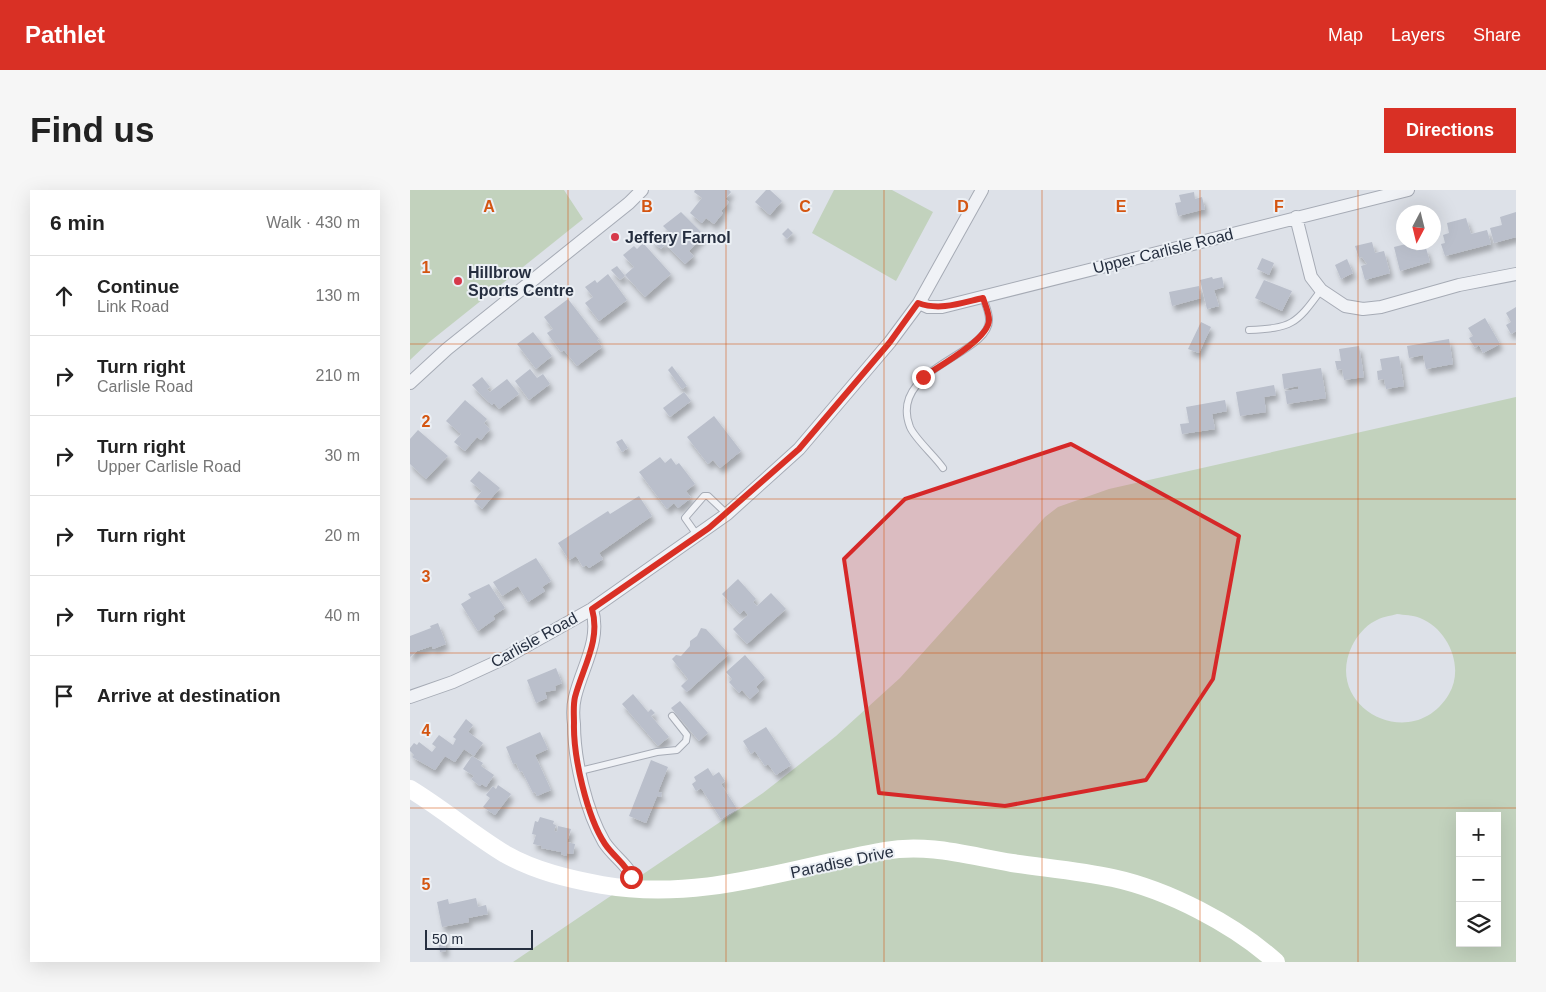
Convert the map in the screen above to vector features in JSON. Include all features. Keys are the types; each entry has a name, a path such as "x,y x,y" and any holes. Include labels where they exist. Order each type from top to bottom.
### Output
{"street":[{"path":"410,383 447,349 629,203 642,190"},
{"name":"Carlisle Road","path":"410,697 453,682 505,658 592,609 727,514 799,449 890,342 918,303 982,190"},
{"name":"Upper Carlisle Road","path":"918,303 928,307 942,308 1408,190"},
{"path":"1296,217 1311,277 1321,290 1346,306 1363,310 1381,307 1459,285 1516,274"},
{"path":"592,609 596,629 574,698 574,726 580,771 590,813 598,831 606,845 629,872 636,889"},
{"name":"Paradise Drive","path":"410,789 506,855 558,876 636,889 687,889 728,885 779,876 885,851 917,847 953,851 1012,863 1114,878 1151,889 1189,906 1231,930 1276,962"}],"lane":[{"path":"1249,330 1277,328 1292,324 1306,311 1321,290"},
{"path":"944,468 910,428 906,407 910,393 923,377 962,352 985,332 989,320 983,298"},
{"path":"698,536 685,518 704,496 708,496 727,514"},
{"path":"580,771 657,752 677,750 686,742 687,735 672,716"}],"highlighted area":[{"path":"1071,444 1239,536 1213,679 1146,780 1005,806 879,793 844,559 905,499"}],"green space":[{"name":"Hillbrow Sports Centre","path":"410,190 564,190 583,219 428,343 410,360"},
{"path":"834,190 892,190 933,212 896,281 812,233"},
{"path":"1516,397 1516,962 513,962 763,793 836,736 900,678 1045,517 1058,507 1109,489","holes":["1397,614 1411,616 1430,623 1439,631 1451,650 1455,672 1449,694 1433,712 1414,721 1395,722 1376,716 1360,705 1349,688 1346,668 1352,646 1368,626 1377,620"]}],"building":[{"path":"695,190 729,190 731,192 725,199 729,202 721,211 723,213 714,224 706,218 702,223 690,213 702,198 694,192"},
{"path":"766,190 770,190 782,201 770,215 755,202"},
{"path":"1194,192 1195,199 1202,197 1205,209 1178,216 1175,203 1181,202 1179,195"},
{"path":"681,212 704,235 689,251 694,256 685,264 663,242 671,234 663,226"},
{"path":"1516,212 1516,237 1494,243 1490,228 1502,225 1500,217"},
{"path":"1466,218 1471,234 1487,230 1491,244 1445,256 1441,244 1445,243 1443,235 1449,233 1447,223"},
{"path":"788,228 793,233 787,239 782,234"},
{"path":"656,236 665,245 661,249 651,240"},
{"path":"1372,242 1375,253 1384,251 1390,273 1365,280 1361,266 1367,264 1362,257 1359,258 1355,246"},
{"path":"643,243 671,274 645,297 625,275 634,267 623,255 634,246 637,249"},
{"path":"1396,246 1396,250 1427,250 1430,262 1400,271 1394,247"},
{"path":"1262,258 1274,263 1269,275 1257,269"},
{"path":"1347,259 1353,273 1341,279 1335,265"},
{"path":"617,266 625,276 620,280 611,270"},
{"path":"608,274 627,300 599,321 585,303 593,297 585,287 595,280 597,283"},
{"path":"1212,277 1213,279 1222,277 1224,287 1214,290 1219,306 1207,309 1200,280"},
{"path":"1264,280 1292,291 1282,311 1255,298"},
{"path":"1199,286 1201,298 1172,306 1169,292"},
{"path":"568,299 599,339 597,340 602,347 577,366 564,350 561,352 547,333 553,329 544,317"},
{"path":"1516,307 1516,331 1511,334 1506,325 1511,322 1506,313"},
{"path":"1485,318 1500,344 1483,353 1479,345 1475,348 1469,338 1473,336 1468,328"},
{"path":"1201,322 1211,327 1199,353 1188,349"},
{"path":"533,332 552,356 536,369 517,344"},
{"path":"1449,339 1453,364 1426,369 1423,355 1409,358 1407,346"},
{"path":"1359,346 1364,377 1344,380 1342,369 1337,370 1335,361 1341,361 1339,349"},
{"path":"1399,356 1404,386 1386,389 1384,379 1378,380 1377,371 1382,370 1380,359"},
{"path":"672,366 687,386 682,389 668,370"},
{"path":"1321,368 1326,398 1287,404 1285,391 1298,389 1298,386 1284,389 1282,374"},
{"path":"530,369 537,378 543,374 550,384 529,400 515,381"},
{"path":"482,377 490,387 487,389 490,392 507,379 519,394 499,409 494,403 492,405 472,385"},
{"path":"1274,385 1276,395 1264,397 1266,412 1240,416 1236,392"},
{"path":"684,392 691,401 670,417 663,408"},
{"path":"465,400 487,419 484,423 490,429 481,440 477,437 465,451 454,442 461,434 446,421"},
{"path":"1225,400 1227,411 1212,414 1215,429 1182,434 1180,424 1189,423 1186,407"},
{"path":"714,416 741,451 720,468 713,460 708,464 687,437"},
{"path":"418,430 448,456 426,479 410,464 410,439"},
{"path":"622,439 628,448 622,452 616,442"},
{"path":"660,457 665,463 671,458 676,465 679,463 695,484 686,491 691,498 678,508 674,503 667,509 639,472"},
{"path":"479,471 500,488 482,509 474,501 482,491 470,481"},
{"path":"639,496 652,516 599,553 603,559 589,568 586,565 583,567 576,556 569,560 558,543 608,511 610,514"},
{"path":"536,558 551,581 542,587 545,591 528,602 518,586 502,596 493,582"},
{"path":"738,579 756,599 753,602 757,606 771,593 786,609 747,644 733,629 748,615 744,610 740,614 722,594"},
{"path":"489,584 505,608 493,616 495,619 478,631 461,604 471,598 468,594"},
{"path":"438,623 446,644 433,649 432,646 417,651 410,657 410,636 431,628 430,626"},
{"path":"701,628 706,629 729,654 687,692 681,686 688,679 672,659 676,655 681,656 690,646 690,641 697,636"},
{"path":"745,655 765,678 756,687 759,691 750,699 742,690 739,693 729,682 732,679 726,672"},
{"path":"556,668 562,683 555,686 556,690 545,692 547,698 536,703 527,680"},
{"path":"633,694 648,712 651,709 655,713 651,716 669,737 658,746 622,704"},
{"path":"680,701 708,733 699,741 671,708"},
{"path":"466,719 473,725 468,732 483,743 474,756 464,749 455,762 445,756 435,770 412,757 414,755 410,748 414,743 417,745 419,742 432,752 436,747 432,744 439,735 453,745 456,739 453,737"},
{"path":"766,727 791,765 776,775 768,764 765,766 755,751 751,754 743,741"},
{"path":"540,732 548,749 535,755 551,790 537,796 535,792 533,793 516,763 513,764 506,747"},
{"path":"472,756 483,763 481,766 494,775 486,787 482,784 480,786 471,779 474,776 463,769"},
{"path":"651,760 668,767 658,792 662,793 661,797 657,796 646,823 629,816"},
{"path":"708,768 713,776 719,772 725,781 721,784 737,809 721,819 701,788 696,791 692,784 696,781 694,777"},
{"path":"498,785 511,794 495,815 483,807 490,798 486,795 493,786 496,789"},
{"path":"540,817 554,821 553,824 556,825 554,831 557,832 558,826 571,829 567,842 575,844 573,854 567,853 566,856 561,854 561,852 541,848 542,846 533,844 536,835 532,834 535,821 538,822"},
{"path":"476,898 478,907 486,905 488,914 468,918 469,922 442,927 437,902 448,899 449,904"},
{"path":"444,936 446,951 440,952 437,937"}],"place":[{"name":"Jeffery Farnol","path":"615,237"},
{"name":"Hillbrow Sports Centre","path":"458,281"}],"route":[{"path":"631,877 629,872 606,845 590,813 577,754 574,698 596,629 592,609 709,528 799,449 890,342 918,303 928,307 942,308 983,298 989,320 985,332 962,352 923,377"}]}
